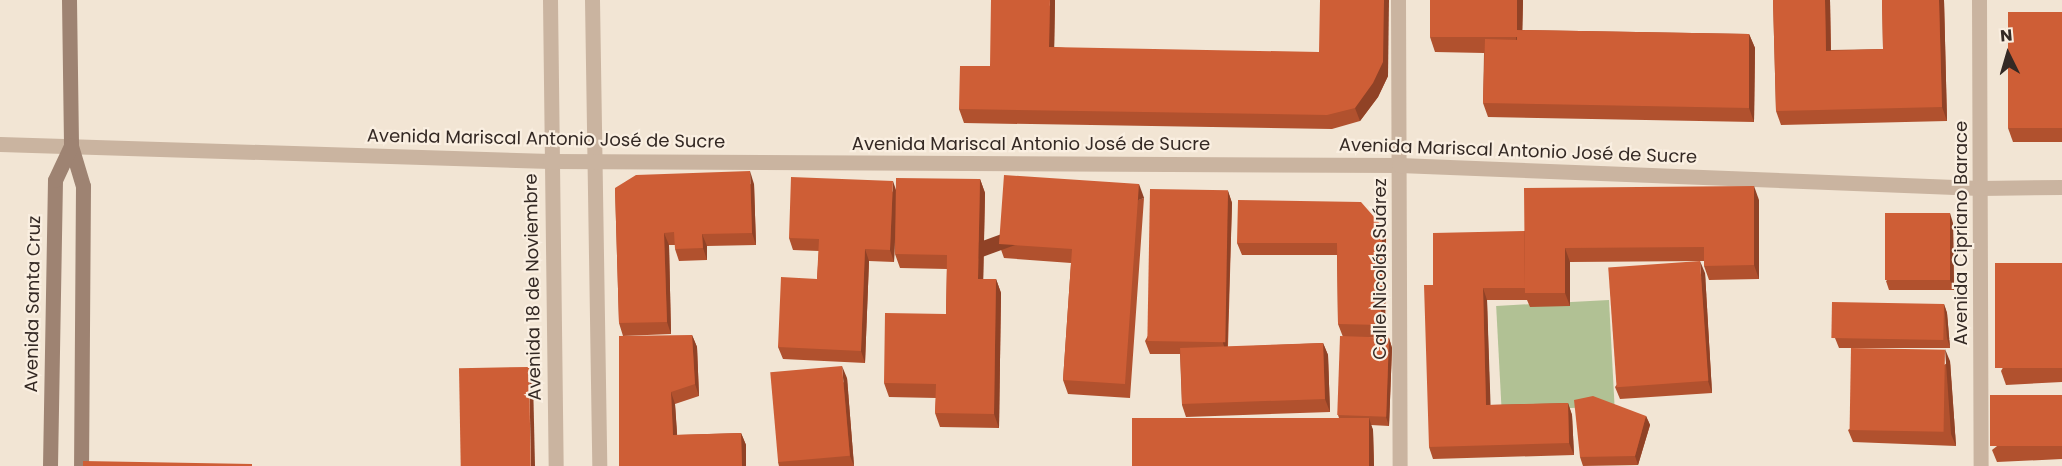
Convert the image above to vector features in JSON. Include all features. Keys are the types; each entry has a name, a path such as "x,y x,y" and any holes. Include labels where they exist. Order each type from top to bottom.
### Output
{"main road":[{"name":"Avenida Santa Cruz","path":"69,0 71,146 83,186 81,466"},
{"name":"Avenida Santa Cruz","path":"50,466 55,180 71,146"}],"street":[{"name":"Avenida 18 de Noviembre","path":"550,0 550,161 556,466"},
{"path":"592,0 599,466"},
{"name":"Calle Nicolás Suárez","path":"1398,0 1400,466"},
{"name":"Avenida Cipriano Barace","path":"1979,0 1981,466"},
{"name":"Avenida Mariscal Antonio José de Sucre","path":"0,144 550,161 1399,165 1980,188 2062,187"}],"green space":[{"path":"1609,300 1615,406 1502,412 1496,306"}],"building":[{"path":"991,0 1050,0 1049,47 1319,52 1320,0 1384,0 1383,62 1373,83 1355,108 1327,115 959,109 960,66 990,66"},
{"path":"1430,0 1517,0 1517,37 1430,37"},
{"path":"1773,0 1825,0 1826,51 1883,49 1882,0 1939,0 1942,107 1776,111"},
{"path":"2008,12 2062,12 2062,128 2008,128"},
{"path":"1517,30 1749,34 1749,108 1483,103 1485,39 1517,40"},
{"path":"750,171 752,233 702,234 703,248 675,249 674,232 664,233 667,322 619,323 615,188 636,175"},
{"path":"1004,175 1139,184 1125,384 1063,380 1072,249 999,244"},
{"path":"791,177 893,181 890,250 865,249 861,351 778,347 781,277 817,279 819,239 789,238"},
{"path":"896,178 980,179 978,279 996,279 994,414 935,413 936,384 884,383 885,313 946,314 947,255 895,254"},
{"path":"1754,186 1754,265 1704,266 1704,247 1565,248 1565,293 1525,293 1524,188"},
{"path":"1150,189 1228,190 1225,342 1147,341"},
{"path":"1238,200 1361,202 1382,226 1381,325 1338,324 1337,243 1237,243"},
{"path":"1885,213 1950,213 1950,280 1885,280"},
{"path":"1524,231 1525,288 1483,288 1486,405 1568,403 1569,443 1429,447 1424,285 1433,285 1433,233"},
{"path":"1700,261 1708,381 1617,387 1608,267"},
{"path":"1995,263 2062,263 2062,368 1995,368"},
{"path":"1832,302 1944,304 1943,340 1831,338"},
{"path":"692,335 695,384 671,392 673,435 741,433 742,466 619,466 619,336"},
{"path":"1340,336 1389,338 1386,417 1337,415"},
{"path":"1323,343 1325,399 1182,404 1180,348"},
{"path":"1851,348 1945,350 1944,432 1850,430"},
{"path":"842,366 850,456 778,462 770,372"},
{"path":"529,367 531,466 461,466 459,368"},
{"path":"1990,395 2062,395 2062,446 1990,446"},
{"path":"1593,396 1646,416 1635,456 1580,457 1574,400"},
{"path":"1132,418 1369,418 1369,466 1132,466"},
{"path":"83,461 252,464 252,466 83,466"}]}
